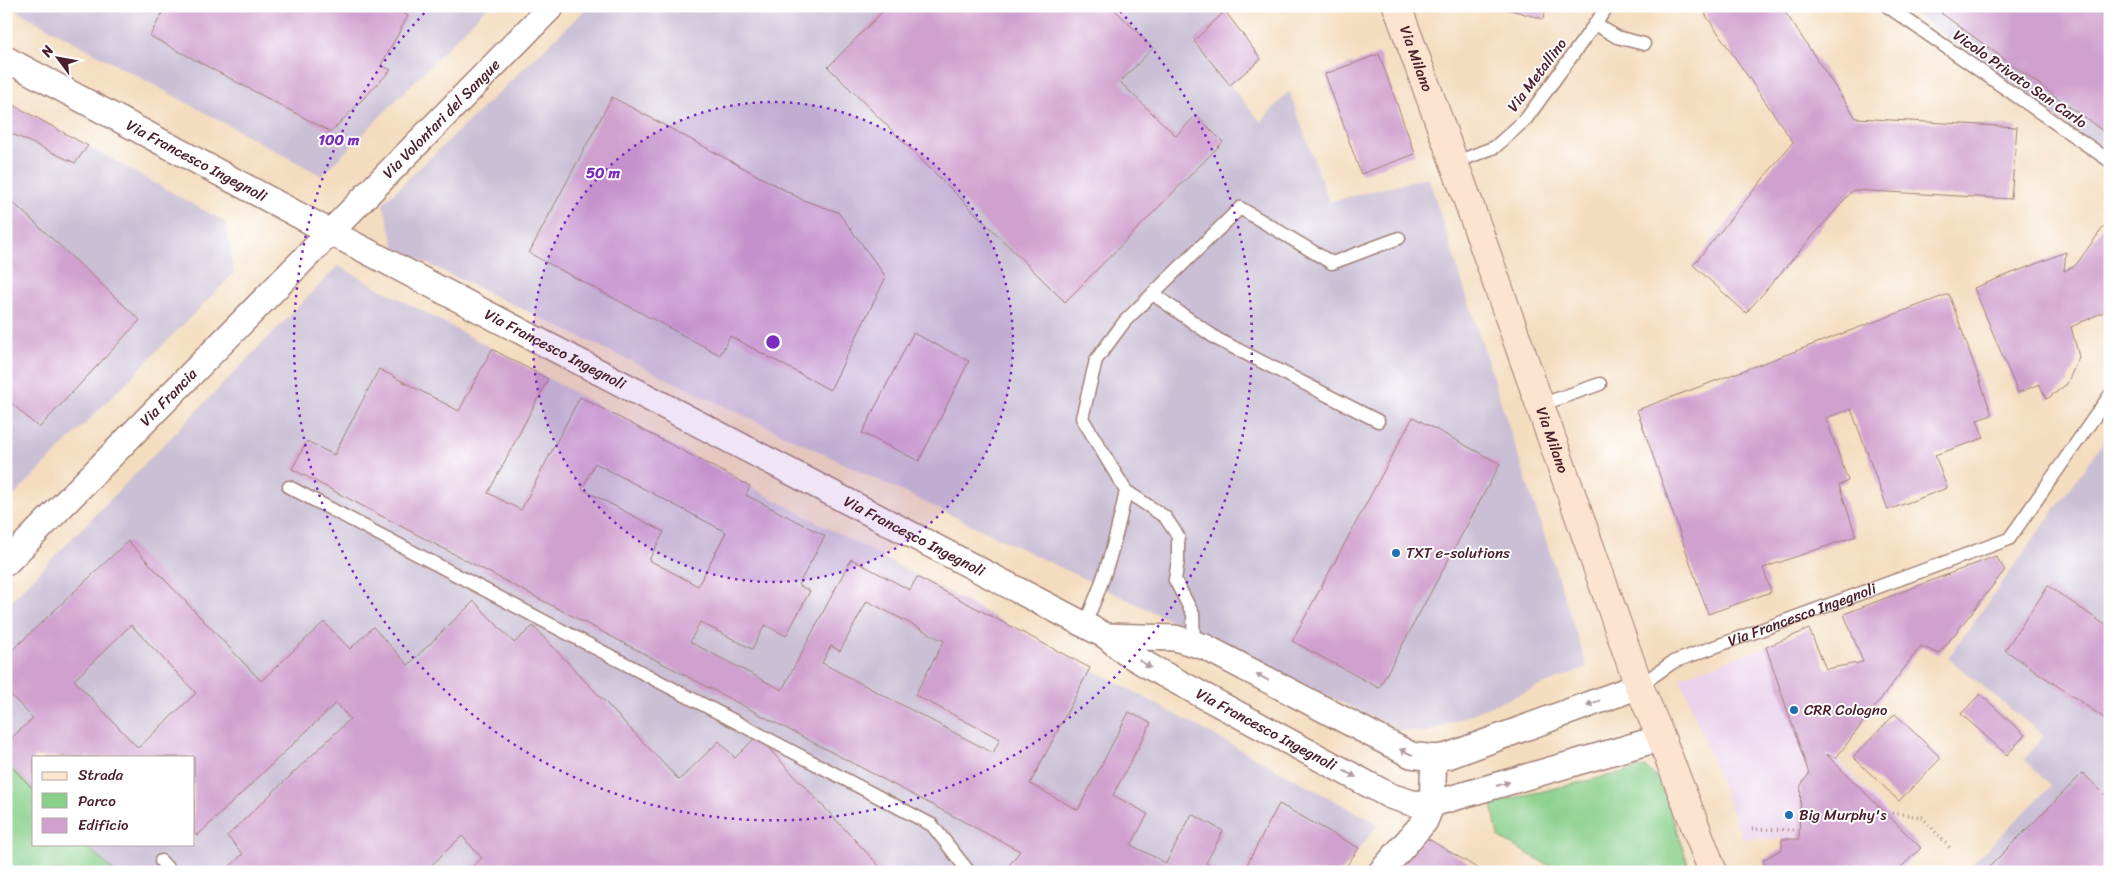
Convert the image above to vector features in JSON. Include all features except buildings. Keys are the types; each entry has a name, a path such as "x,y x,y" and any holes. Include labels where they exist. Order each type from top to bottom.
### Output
{"main road":[{"name":"Via Milano","path":"1397,6 1639,686 1662,738 1713,872"}],"street":[{"name":"Via Volontari del Sangue","path":"332,233 552,6"},
{"name":"Via Francesco Ingegnoli","path":"6,59 332,233 1106,636 1125,652 1152,668 1390,796 1412,803 1432,804 1662,738"},
{"name":"Via Francia","path":"6,563 332,233"},
{"name":"Via Francesco Ingegnoli","path":"1106,636 1175,638 1205,647 1411,755 1434,758 1448,756 1639,686"},
{"path":"1381,872 1425,821 1432,804 1434,758"}],"lane":[{"name":"Via Metallino","path":"1454,163 1495,147 1526,119 1608,6"},
{"name":"Vicolo Privato San Carlo","path":"1887,6 2110,161"},
{"path":"1595,24 1617,37 1644,44"},
{"path":"1194,644 1193,614 1175,580 1178,560 1178,536 1165,517 1126,491 1082,418 1096,360 1125,321 1240,208 1332,263 1398,238"},
{"path":"1153,294 1218,339 1378,420"},
{"path":"1540,405 1600,384"},
{"name":"Via Francesco Ingegnoli","path":"1639,686 1673,662 2009,539 2110,395"},
{"path":"289,487 932,825 970,872"},
{"path":"1084,625 1098,597 1115,545 1126,491"},
{"path":"161,861 171,872"}],"path":[{"path":"1892,813 1922,817 1951,849"},
{"path":"1752,829 1794,830"}],"shaded area":[{"path":"8,6 488,6 322,176"},
{"path":"589,6 1229,6 1194,42 1261,122 1289,91 1329,202 1428,177 1587,667 1427,732 1399,730 395,248 383,203"},
{"path":"1904,6 2110,6 2110,157"},
{"path":"6,101 225,222 234,273 6,504"},
{"path":"338,266 1378,824 1342,872 114,872 87,846 195,846 195,756 32,756 32,788 6,761 6,606"},
{"path":"2110,433 2110,872 1964,872 2051,786 2024,760 2044,736 1948,658"},
{"path":"1809,629 1826,669 1921,646 1836,758 1921,848 1899,872 1811,872 1799,839 1742,838 1680,677 1766,647"}],"green space":[{"path":"6,761 32,788 32,846 87,846 114,872 6,872"},
{"path":"1646,767 1660,781 1691,872 1560,872 1498,837 1492,803"}],"place":[{"name":"TXT e-solutions","path":"1396,553"},
{"name":"CRR Cologno","path":"1794,710"},
{"name":"Big Murphy's","path":"1789,815"}]}
